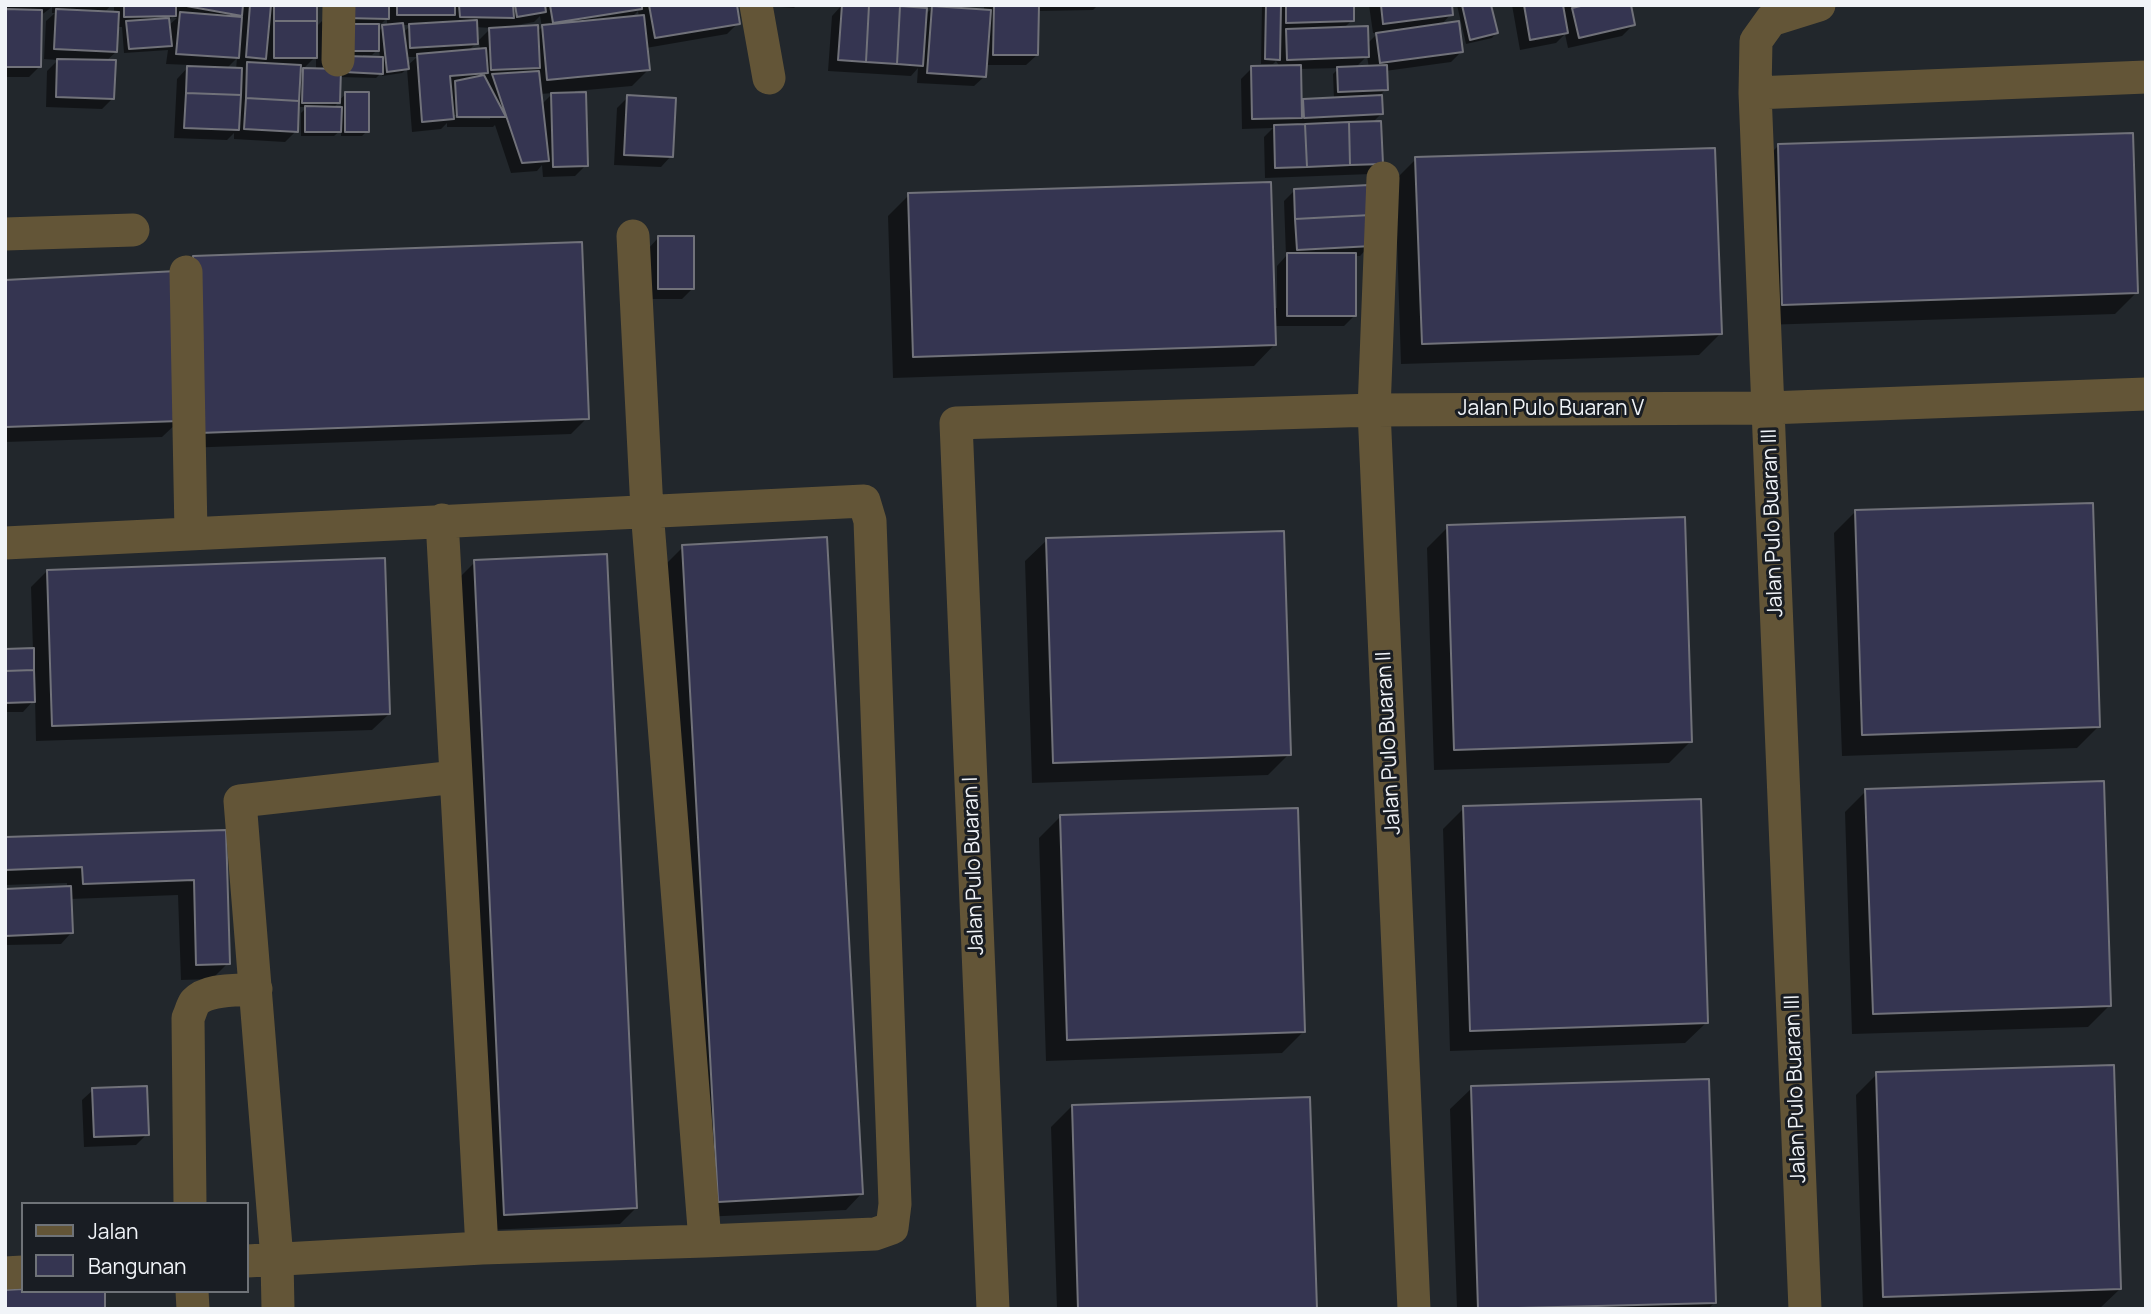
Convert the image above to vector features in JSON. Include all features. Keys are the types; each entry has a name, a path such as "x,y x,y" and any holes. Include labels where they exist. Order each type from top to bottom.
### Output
{"street":[{"path":"338,5 338,60"},
{"path":"756,5 769,78"},
{"name":"Jalan Pulo Buaran III","path":"1805,1309 1755,93 1756,41 1771,20 1819,5"},
{"path":"1755,93 2146,77"},
{"name":"Jalan Pulo Buaran II","path":"1383,178 1374,410 1414,1309"},
{"path":"5,234 133,230"},
{"path":"633,236 647,510 705,1241"},
{"path":"186,272 191,533"},
{"name":"Jalan Pulo Buaran V","path":"956,423 1374,410 1768,408 2146,394"},
{"name":"Jalan Pulo Buaran I","path":"956,423 993,1309"},
{"path":"5,543 864,501 870,521 895,1191 892,1228 875,1234 482,1248 262,1260"},
{"path":"442,520 482,1248"},
{"path":"278,1309 262,1260 256,989 240,802 456,777"},
{"path":"190,1202 188,1018 195,1002 206,996 219,992 256,989"}],"building":[{"path":"124,5 176,5 176,16 124,17"},
{"path":"181,5 243,5 242,16"},
{"path":"250,5 271,5 266,59 246,57"},
{"path":"274,5 317,5 317,21 274,21"},
{"path":"344,5 389,5 389,19 344,18"},
{"path":"397,5 455,5 455,15 397,15"},
{"path":"459,5 513,5 514,18 460,17"},
{"path":"515,5 545,5 546,12 517,17"},
{"path":"550,5 642,5 642,9 553,23"},
{"path":"649,5 737,5 740,24 655,38"},
{"path":"842,5 869,5 866,62 838,60"},
{"path":"869,5 900,6 897,64 866,62"},
{"path":"994,5 1039,5 1038,55 993,55"},
{"path":"1266,5 1281,5 1280,60 1265,59"},
{"path":"1286,5 1354,5 1354,21 1286,23"},
{"path":"1381,5 1452,5 1453,15 1383,24"},
{"path":"1462,5 1491,5 1498,33 1470,40"},
{"path":"1524,5 1563,5 1568,33 1530,40"},
{"path":"1585,5 1631,5 1635,25 1579,38 1572,8"},
{"path":"900,6 927,8 923,66 897,64"},
{"path":"932,6 991,10 986,77 927,73"},
{"path":"5,9 42,10 41,67 5,67"},
{"path":"56,9 119,12 117,52 54,49"},
{"path":"180,12 242,17 239,58 176,54"},
{"path":"644,15 650,70 547,80 542,25"},
{"path":"169,18 172,46 129,49 126,21"},
{"path":"477,20 478,44 410,48 409,24"},
{"path":"274,21 317,21 317,58 274,58"},
{"path":"1459,21 1463,52 1380,63 1376,33"},
{"path":"403,23 409,69 387,72 382,25"},
{"path":"339,24 379,24 379,51 339,51"},
{"path":"538,25 540,68 491,70 489,28"},
{"path":"1368,26 1369,57 1287,60 1286,29"},
{"path":"486,48 488,73 450,76 454,119 422,122 417,54"},
{"path":"344,56 383,57 383,74 344,72"},
{"path":"57,59 116,60 114,99 56,97"},
{"path":"247,62 301,65 299,101 246,98"},
{"path":"1301,65 1302,118 1252,119 1251,66"},
{"path":"1387,65 1388,90 1338,92 1337,67"},
{"path":"187,66 242,68 241,95 186,93"},
{"path":"303,68 341,69 340,103 302,103"},
{"path":"539,71 549,161 522,163 492,74"},
{"path":"484,75 506,117 457,117 455,81"},
{"path":"345,92 369,92 369,132 345,132"},
{"path":"586,92 588,166 553,167 551,93"},
{"path":"186,93 241,95 239,130 184,128"},
{"path":"627,95 676,98 673,157 624,155"},
{"path":"1382,95 1383,114 1304,118 1303,99"},
{"path":"246,98 299,101 298,132 244,129"},
{"path":"305,106 342,107 341,132 305,132"},
{"path":"1381,121 1383,164 1350,165 1349,122"},
{"path":"1349,122 1350,165 1307,167 1305,124"},
{"path":"1305,124 1307,167 1275,168 1274,125"},
{"path":"2133,133 2138,293 1782,305 1778,144"},
{"path":"1715,148 1722,334 1422,344 1415,157"},
{"path":"1271,182 1276,345 913,357 908,193"},
{"path":"1369,185 1371,215 1295,219 1294,189"},
{"path":"1371,215 1372,246 1297,250 1295,219"},
{"path":"658,236 694,236 694,289 658,289"},
{"path":"582,242 589,419 199,433 193,256"},
{"path":"1287,253 1356,253 1356,316 1287,316"},
{"path":"177,271 180,421 5,427 5,280"},
{"path":"2093,503 2100,727 1862,735 1855,510"},
{"path":"1685,517 1692,742 1454,750 1447,525"},
{"path":"1284,531 1291,755 1053,763 1046,538"},
{"path":"827,537 863,1194 718,1202 682,545"},
{"path":"607,554 637,1208 504,1215 474,560"},
{"path":"385,558 390,714 52,726 47,570"},
{"path":"34,648 34,670 5,671 5,649"},
{"path":"34,670 35,702 5,703 5,671"},
{"path":"2104,781 2111,1006 1873,1014 1865,789"},
{"path":"1701,799 1708,1023 1470,1031 1463,806"},
{"path":"1298,808 1305,1032 1067,1040 1060,815"},
{"path":"226,830 230,964 196,965 194,880 83,884 82,867 5,870 5,837"},
{"path":"71,886 73,933 5,936 5,889"},
{"path":"2114,1065 2121,1289 1883,1297 1876,1072"},
{"path":"1709,1079 1716,1303 1478,1309 1471,1086"},
{"path":"147,1086 149,1135 94,1137 92,1088"},
{"path":"1310,1097 1317,1309 1078,1309 1072,1105"},
{"path":"21,1289 21,1293 105,1293 105,1309 5,1309 5,1290"}]}
